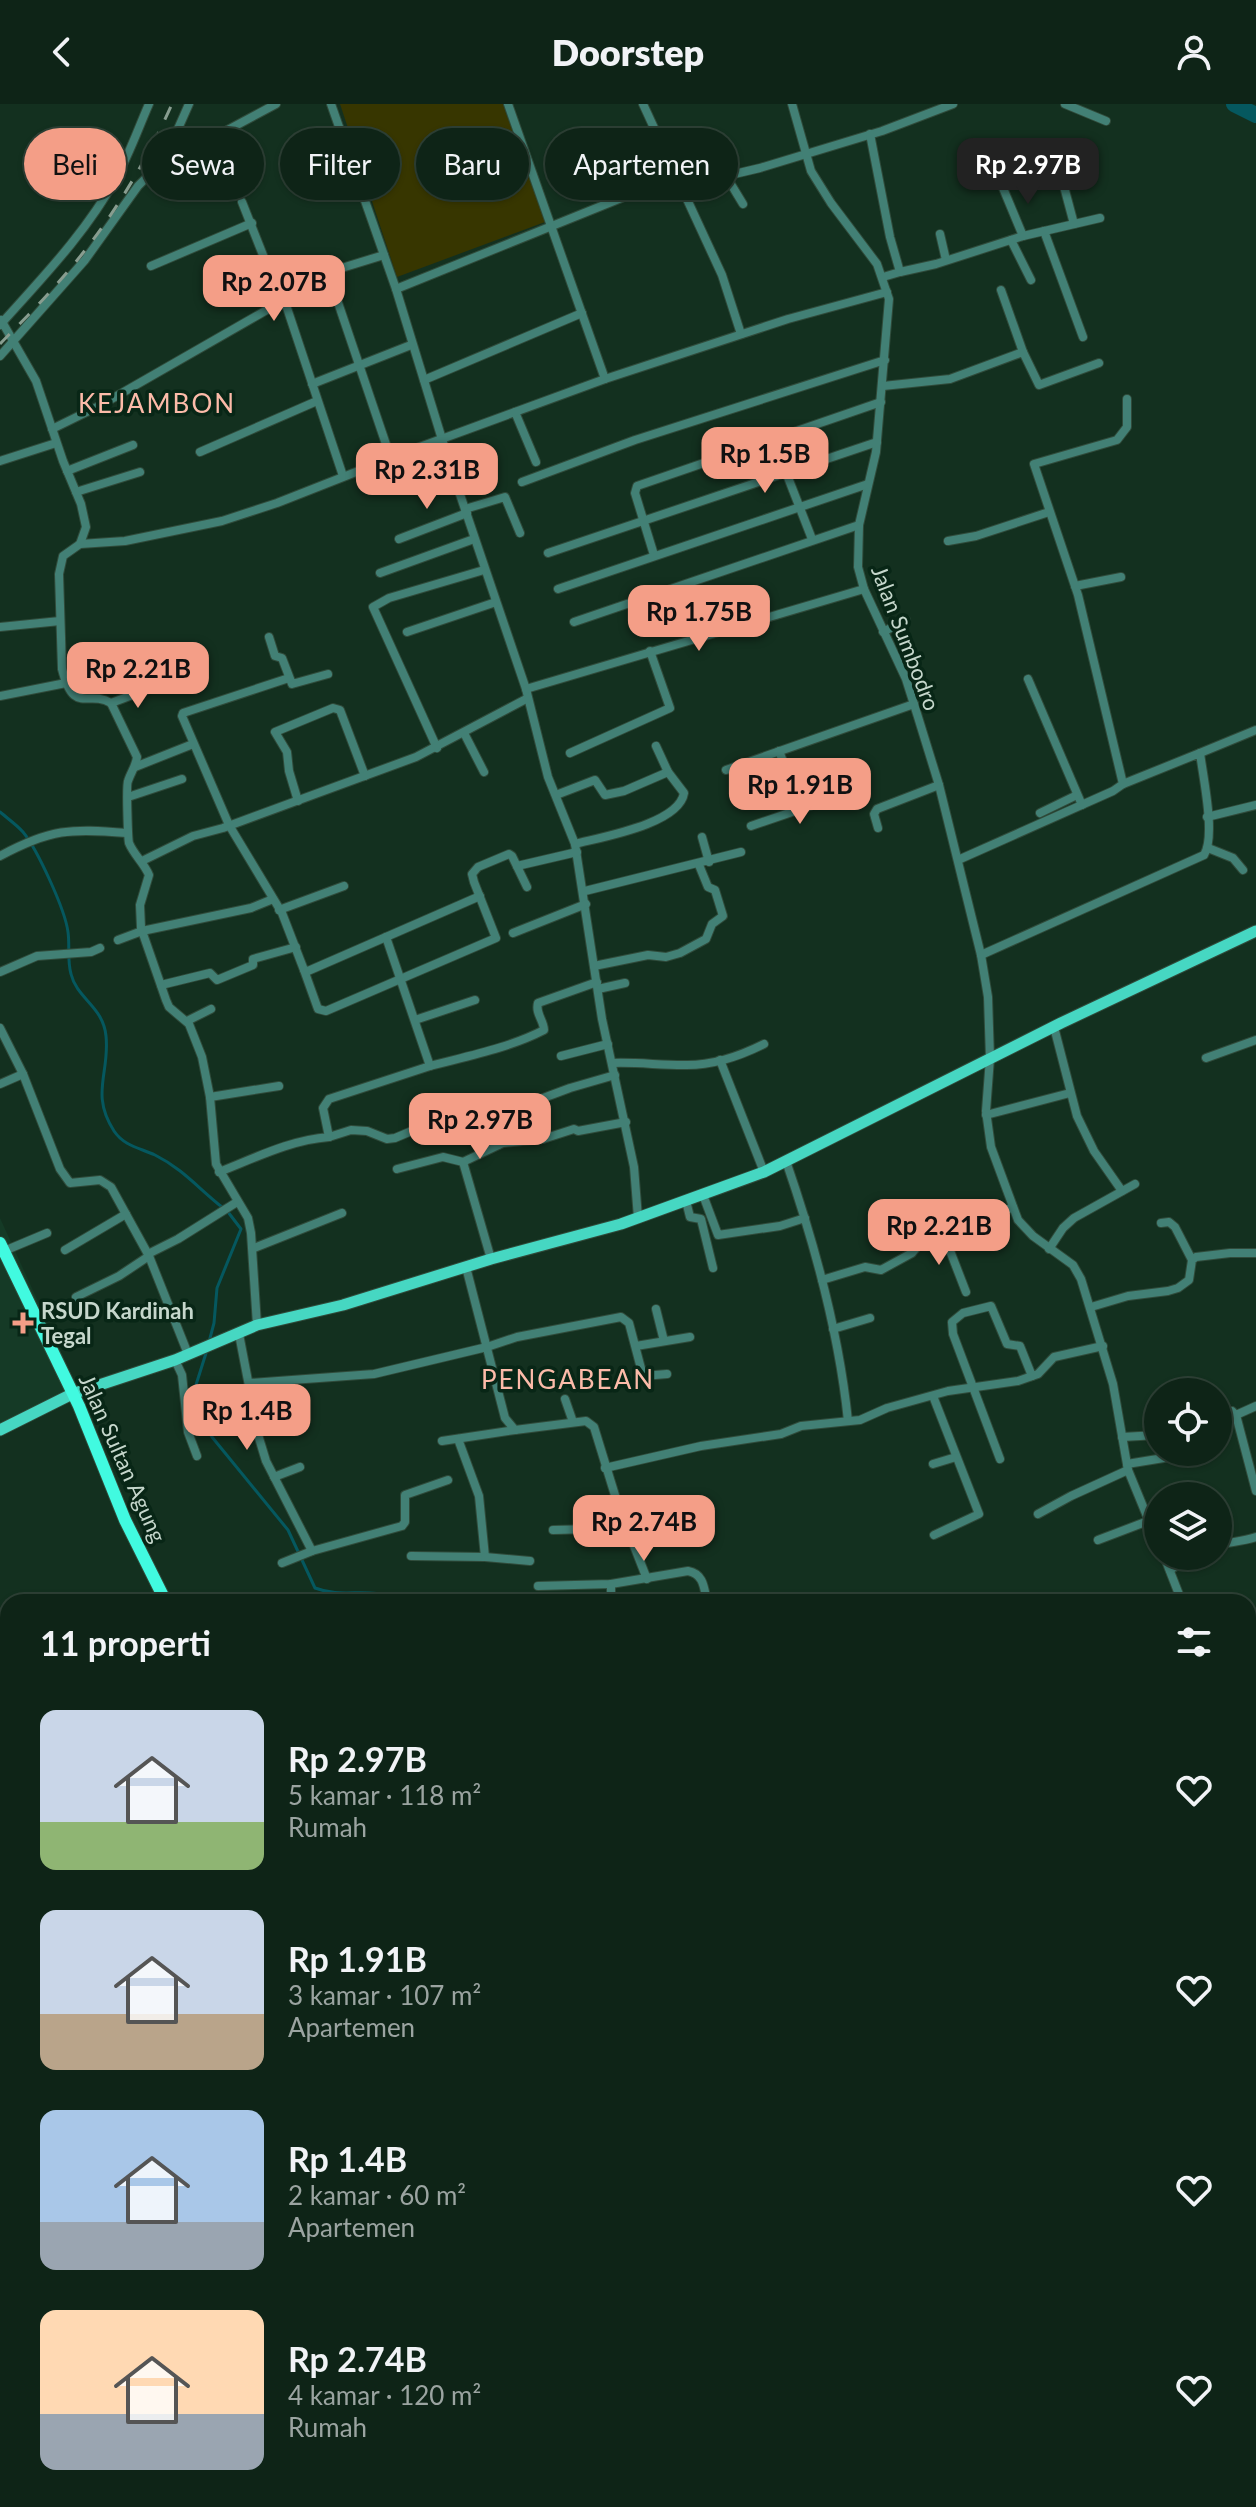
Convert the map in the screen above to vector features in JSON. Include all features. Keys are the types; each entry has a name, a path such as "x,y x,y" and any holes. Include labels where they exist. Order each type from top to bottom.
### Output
{"highway":[{"name":"Jalan Sultan Agung","path":"2,1247 79,1406 125,1520 162,1594"}],"main road":[{"path":"0,1430 72,1394 175,1360 257,1325 343,1305 638,1218 764,1172 990,1062 1054,1027 1256,931"}],"street":[{"path":"80,544 86,527 76,492 36,381 1,322 62,255 116,179 149,104"},
{"path":"0,356 93,250 138,186 157,167 189,104"},
{"path":"231,128 276,104"},
{"path":"331,104 396,289 411,345 527,693 536,736 576,848 597,985 634,1167 638,1218"},
{"path":"508,104 605,379"},
{"path":"643,104 655,128"},
{"name":"Jalan Sumbodro","path":"792,104 805,153 821,188 877,264 887,292 889,315 883,386 877,442 859,525 858,567 864,589 906,679 914,704 939,785 981,955 988,997 990,1062 986,1115 991,1147 1013,1207 1024,1227 1053,1244 1073,1265 1097,1306 1103,1346 1127,1437 1130,1465 1144,1509"},
{"path":"738,173 870,134 953,104"},
{"path":"1065,104 1106,121"},
{"path":"870,134 900,272"},
{"path":"1062,179 1074,224"},
{"path":"1003,188 1023,236"},
{"path":"738,196 743,204"},
{"path":"396,289 617,200"},
{"path":"689,200 722,275 741,334"},
{"path":"242,202 278,288 343,476"},
{"path":"883,277 1023,236 1100,218"},
{"path":"151,266 252,223"},
{"path":"1044,231 1083,337"},
{"path":"940,234 946,260"},
{"path":"1011,240 1031,280"},
{"path":"264,293 384,255"},
{"path":"328,273 391,459"},
{"path":"1001,290 1023,352 1039,385 1099,363"},
{"path":"257,1325 254,1248 248,1218 235,1204 219,1172 202,1057 187,1021 169,1007 142,931 140,905 149,879 142,861 130,846 127,833 128,781 137,757 111,703 99,698 82,700 66,683 60,651 61,562 68,551 80,544 125,541 222,521 605,379 741,334 887,292"},
{"path":"52,429 101,405 272,307"},
{"path":"424,380 582,313"},
{"path":"312,384 411,345"},
{"path":"883,386 950,379 1023,352"},
{"path":"522,482 635,440 885,360"},
{"path":"1123,784 1075,586 1034,464 1117,440 1127,427 1127,399"},
{"path":"200,452 317,401"},
{"path":"654,555 635,493 637,486 881,402"},
{"path":"515,412 536,462"},
{"path":"773,439 812,539"},
{"path":"548,553 877,442"},
{"path":"0,461 56,443"},
{"path":"67,471 133,445"},
{"path":"76,492 140,472"},
{"path":"558,589 868,484"},
{"path":"399,539 503,496 507,498 520,533"},
{"path":"948,541 976,536 1049,512"},
{"path":"574,622 859,525"},
{"path":"380,573 474,539"},
{"path":"437,748 373,607 389,598 484,570"},
{"path":"1075,586 1121,577"},
{"path":"142,861 193,836 298,801 437,748 527,693 650,651 864,589"},
{"path":"407,632 496,602"},
{"path":"883,632 906,620"},
{"path":"0,627 60,621"},
{"path":"269,637 275,656 282,658 294,685 328,674"},
{"path":"570,753 669,708 650,651"},
{"path":"289,678 182,713 229,825 279,910 318,1009 330,1010 496,938 472,874 478,867 509,854 527,887"},
{"path":"1028,679 1082,805"},
{"path":"0,696 66,683"},
{"path":"111,703 154,687"},
{"path":"726,770 914,704"},
{"path":"298,801 287,752 275,732 333,708 340,710 365,776"},
{"path":"958,860 1123,784 1256,730"},
{"path":"464,733 484,772"},
{"path":"135,767 193,744"},
{"path":"517,866 655,822 681,803 684,793 668,772 656,746"},
{"path":"779,751 801,808"},
{"path":"981,955 1204,855 1208,848 1207,817 1200,753"},
{"path":"556,795 595,780 605,795 624,791 668,772"},
{"path":"128,797 182,779"},
{"path":"878,828 874,814 877,809 939,785"},
{"path":"1040,813 1077,795"},
{"path":"751,826 839,796"},
{"path":"1035,801 1043,823"},
{"path":"1207,817 1256,805"},
{"path":"0,856 30,841 74,829 127,833"},
{"path":"702,837 709,862"},
{"path":"1208,848 1233,858 1243,870"},
{"path":"585,891 699,865 741,852"},
{"path":"594,966 648,955 666,957 706,939 712,924 723,916 715,890 708,887 699,865"},
{"path":"279,910 344,886"},
{"path":"304,970 308,971 480,896"},
{"path":"118,940 142,931 251,908 273,899"},
{"path":"513,933 586,904"},
{"path":"386,937 430,1066"},
{"path":"161,985 210,973 217,980 253,965 253,959 296,947"},
{"path":"0,972 24,960 64,952 91,952 100,948"},
{"path":"329,1137 323,1108 329,1099 539,1033 544,1026 537,1009 538,1003 597,985 625,983"},
{"path":"415,1020 475,1000"},
{"path":"187,1021 211,1009"},
{"path":"1054,1027 1070,1093 1094,1151 1122,1191"},
{"path":"0,1028 23,1074 65,1178 77,1184 100,1180 107,1183 149,1255 193,1352"},
{"path":"1206,1058 1256,1040"},
{"path":"561,1056 608,1044"},
{"path":"612,1063 685,1066 742,1055 764,1044"},
{"path":"720,1060 764,1172"},
{"path":"0,1084 23,1074"},
{"path":"219,1172 310,1138 329,1137 351,1130 367,1131 387,1139 414,1130 492,1116 615,1075"},
{"path":"210,1097 279,1086"},
{"path":"986,1115 1070,1093"},
{"path":"492,1116 498,1145"},
{"path":"397,1169 443,1157 463,1162 498,1145 525,1143 574,1129 578,1131 626,1122"},
{"path":"786,1161 822,1280 848,1421"},
{"path":"463,1162 491,1259"},
{"path":"1053,1244 1074,1218 1135,1184"},
{"path":"703,1195 718,1235 755,1231 805,1218"},
{"path":"686,1201 690,1217 701,1219 713,1268"},
{"path":"76,1297 119,1276 235,1204"},
{"path":"822,1280 865,1267 881,1270 912,1253 927,1235 972,1225 1013,1207"},
{"path":"254,1248 342,1213"},
{"path":"65,1250 126,1214"},
{"path":"1097,1306 1128,1296 1178,1288 1189,1280 1192,1260 1175,1227 1169,1222 1161,1223"},
{"path":"942,1230 966,1292"},
{"path":"2,1247 47,1233"},
{"path":"1192,1260 1202,1255 1256,1253"},
{"path":"466,1267 502,1412 515,1430"},
{"path":"1000,1459 953,1334 952,1322 963,1313 991,1306 1008,1345 1021,1347 1032,1376"},
{"path":"656,1309 664,1341"},
{"path":"249,1383 374,1374 487,1347 507,1339 621,1317 629,1323 643,1376 667,1374"},
{"path":"833,1329 870,1318"},
{"path":"239,1334 259,1438 308,1553"},
{"path":"636,1346 690,1337"},
{"path":"605,1468 701,1446 781,1434 801,1426 869,1418 887,1408 933,1396 1032,1376 1042,1372 1054,1357 1103,1346"},
{"path":"175,1360 182,1375 188,1432 197,1456"},
{"path":"933,1396 979,1514 934,1535"},
{"path":"565,1399 573,1422"},
{"path":"1236,1415 1256,1406"},
{"path":"1232,1411 1236,1415 1256,1491"},
{"path":"442,1441 589,1421 647,1579"},
{"path":"1127,1437 1144,1436"},
{"path":"458,1439 479,1496 485,1557"},
{"path":"933,1464 956,1457"},
{"path":"1038,1514 1130,1465 1144,1462"},
{"path":"274,1477 300,1467"},
{"path":"282,1563 402,1526 405,1522 405,1495 448,1480"},
{"path":"553,1530 592,1529 598,1513 618,1505"},
{"path":"1098,1540 1144,1523"},
{"path":"1232,1541 1242,1542 1256,1537"},
{"path":"411,1556 530,1561"},
{"path":"1173,1570 1179,1594"},
{"path":"538,1586 611,1584 693,1572 702,1580 705,1594"},
{"path":"611,1584 611,1594"}],"shaded area":[{"path":"340,104 503,104 512,128 416,128 416,200 529,200 529,177 545,222 397,277 372,200 400,200 400,128 348,128"},
{"name":"RSUD Kardinah Tegal","path":"0,1218 67,1365 71,1394 0,1430"}],"waterway":[{"path":"1234,104 1256,115"},
{"path":"0,812 23,832 43,865 66,922 74,983 104,1026 107,1049 103,1106 114,1131 127,1143 174,1166 222,1207"},
{"path":"209,1342 217,1288 241,1229 228,1212"},
{"path":"207,1350 195,1388 197,1415 288,1530 315,1588 337,1593 379,1594"}],"railway":[{"path":"0,344 55,286 106,222 135,176 172,104"}],"place":[{"name":"RSUD Kardinah Tegal","path":"23,1323"}],"district":[{"name":"KEJAMBON","path":"157,403"},
{"name":"PENGABEAN","path":"568,1379"}]}
